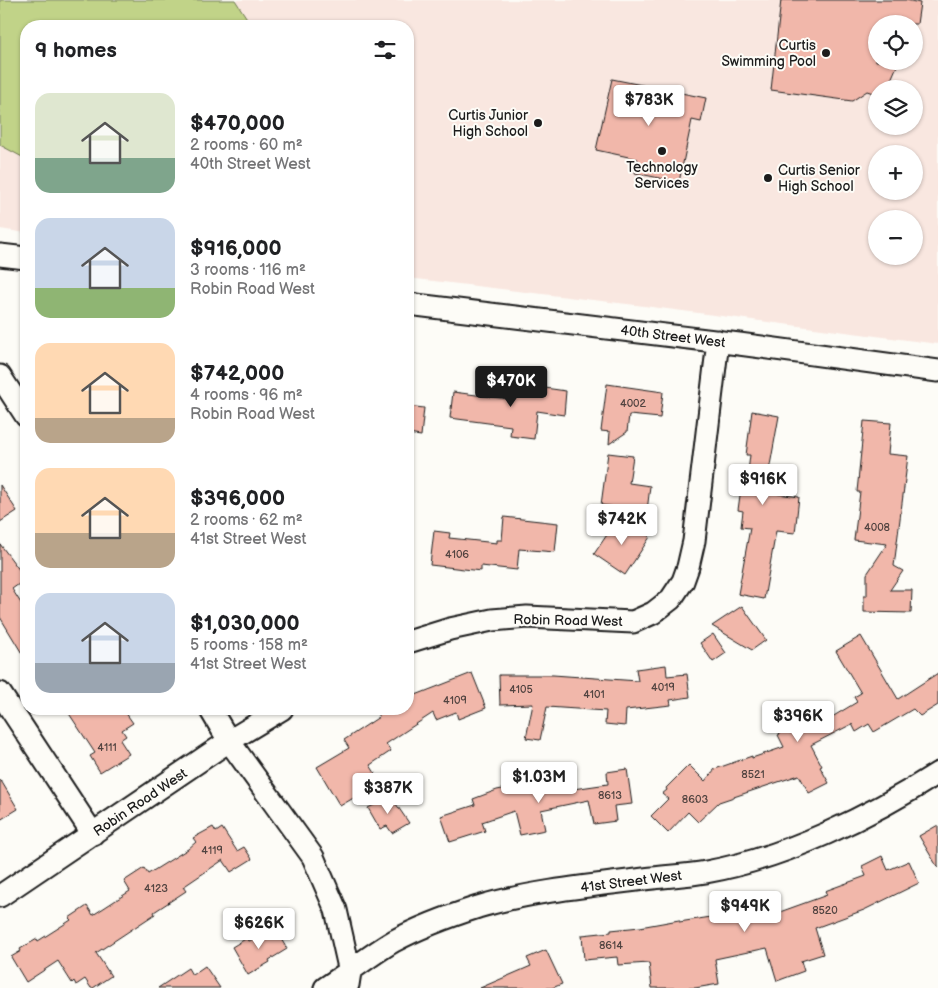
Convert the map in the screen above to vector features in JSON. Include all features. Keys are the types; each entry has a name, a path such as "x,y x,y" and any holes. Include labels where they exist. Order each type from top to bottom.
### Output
{"street":[{"path":"0,255 20,257"},
{"name":"40th Street West","path":"414,305 718,341 938,371"},
{"name":"Robin Road West","path":"414,640 492,620 527,618 633,622 653,613 671,599 684,581 694,541 718,341"},
{"path":"0,376 20,407"},
{"path":"0,693 93,834"},
{"path":"214,715 312,857 336,910 349,980"},
{"name":"Robin Road West","path":"0,896 230,741 272,715"},
{"name":"41st Street West","path":"325,988 349,980 393,942 422,928 478,907 509,899 595,885 706,872 774,854 813,840 898,798 938,773"}],"shaded area":[{"path":"0,0 938,0 938,344 414,279 414,20 20,20 20,232 0,229"}],"green space":[{"path":"0,0 235,0 248,20 20,20 20,156 0,145"}],"building":[{"name":"Curtis Swimming Pool","path":"781,0 906,0 920,3 918,15 868,15 868,70 895,70 891,80 868,80 868,91 852,101 771,90"},
{"path":"612,79 706,98 701,122 692,120 679,182 635,173 638,159 596,150"},
{"path":"517,379 538,382 538,387 566,391 564,415 537,411 534,439 510,436 511,426 450,418 453,392 515,400"},
{"path":"607,384 663,392 660,418 629,415 627,432 609,444 610,432 601,431"},
{"path":"414,407 424,408 421,436 414,435"},
{"path":"752,411 779,416 769,471 780,472 778,494 799,497 795,533 776,531 764,599 738,594 750,528 741,527 743,511 738,510 741,488 746,489 750,455 746,455"},
{"path":"864,421 891,423 888,454 908,456 894,566 903,571 890,590 912,590 911,613 864,612 864,596 867,596 867,574 887,544 854,540 860,492 857,492"},
{"path":"608,453 633,456 629,483 650,486 647,511 601,505"},
{"path":"0,485 17,511 0,522"},
{"path":"504,517 558,523 555,552 519,549 517,570 481,566 481,571 430,565 434,531 450,533 449,538 497,543 497,540 502,540"},
{"path":"619,517 650,537 625,575 594,554"},
{"path":"0,544 20,571 20,583 12,589 20,602 20,650 0,617"},
{"path":"742,606 766,640 752,650 712,626"},
{"path":"713,634 726,653 713,662 700,643"},
{"path":"861,636 898,699 938,673 938,705 920,716 913,709 874,732 869,724 856,732 852,724 811,745 829,783 809,793 799,775 719,802 698,822 688,812 668,833 651,816 668,799 662,794 667,790 666,788 689,765 705,781 715,769 784,747 777,730 815,710 822,723 857,702 854,697 861,693 836,651"},
{"path":"666,665 667,676 687,674 690,697 670,700 671,705 626,710 625,726 605,724 606,711 547,707 540,740 526,738 533,704 500,705 499,675 553,675 638,681 636,669"},
{"path":"472,673 486,708 458,719 456,712 436,720 433,713 386,744 391,751 370,765 375,773 362,780 367,790 340,806 317,767 349,748 344,740 379,717 378,715 414,715 414,696"},
{"path":"70,715 127,715 133,723 122,730 126,736 120,740 129,754 100,772 90,756 95,753"},
{"path":"627,769 632,804 614,806 616,821 594,824 589,800 541,810 545,830 520,835 514,811 482,822 485,831 450,842 441,816 475,805 473,799 497,790 570,776 573,789 608,784 607,772"},
{"path":"0,779 18,809 0,820"},
{"path":"390,797 409,823 392,833 387,826 380,829 368,808"},
{"path":"938,825 938,868 919,836"},
{"path":"213,827 216,832 222,828 237,851 244,847 252,859 231,872 223,860 183,887 186,891 154,912 155,914 96,953 111,976 93,988 85,979 76,985 74,981 72,983 58,961 26,982 11,957 21,951 20,949 37,939 38,941 71,920 69,918 87,906 93,915 130,891 124,881 144,868 148,874 188,849 196,842 193,838"},
{"path":"882,856 888,870 909,861 919,883 864,910 815,928 823,954 801,961 804,971 777,981 767,948 715,959 719,984 695,988 652,988 649,963 618,965 617,957 584,960 582,935 679,920 679,922 711,917 711,919 776,906 777,913 827,895 825,891 866,876 862,866"},
{"path":"274,927 287,949 248,975 232,947 247,938 249,941"},
{"path":"546,950 562,984 552,988 480,988 531,966 527,958"},
{"path":"205,966 220,988 158,988 188,968 192,975"}],"place":[{"name":"Curtis Swimming Pool","path":"826,53"},
{"name":"Curtis Junior High School","path":"538,123"},
{"name":"Technology Services","path":"662,151"},
{"name":"Curtis Senior High School","path":"768,178"}]}
